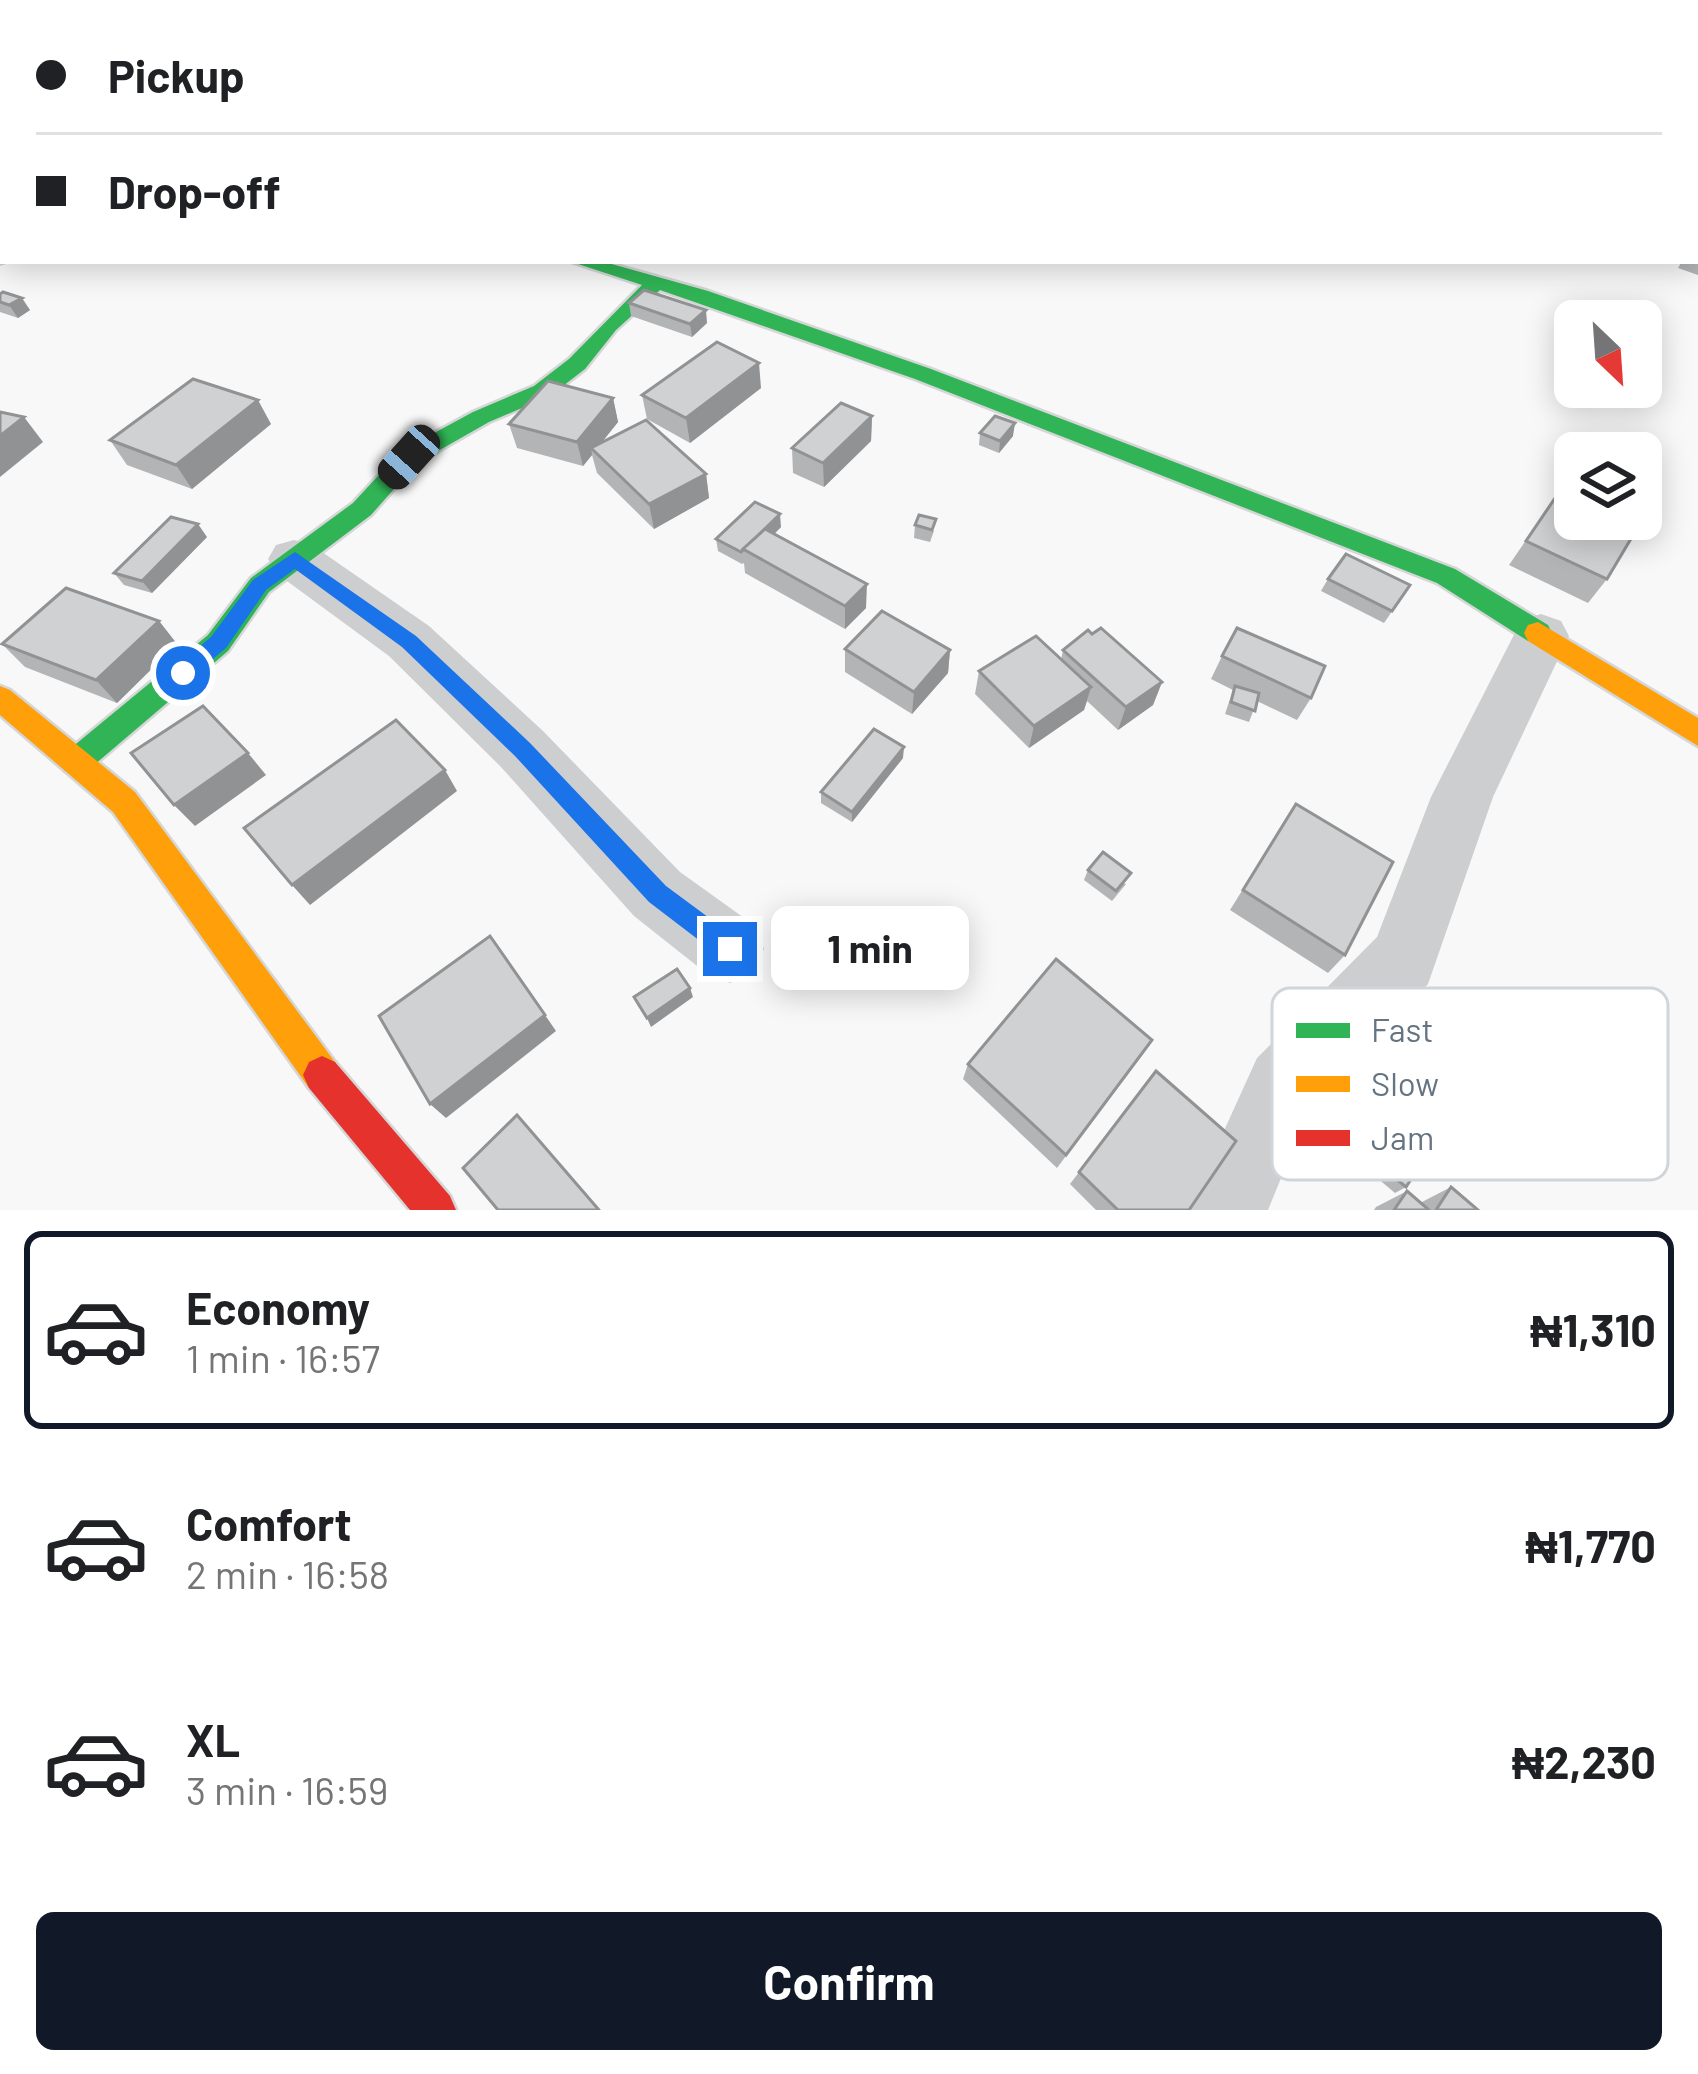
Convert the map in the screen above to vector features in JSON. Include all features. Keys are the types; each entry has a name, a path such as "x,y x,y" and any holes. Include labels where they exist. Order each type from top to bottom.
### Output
{"street":[{"path":"595,264 642,273 923,374 1446,576 1698,733"},
{"path":"76,762 218,643 260,585 362,509 409,457 560,377 642,273"},
{"path":"295,559 409,641 522,749 657,894 730,949"},
{"path":"1375,988 1402,960 1462,797 1541,636"},
{"path":"0,698 124,802 312,1063 436,1210"},
{"path":"1228,1210 1272,1109"}],"building":[{"path":"644,290 706,310 690,324 629,303"},
{"path":"3,292 22,298 9,305 0,302"},
{"path":"717,342 759,363 686,418 642,395"},
{"path":"193,379 258,400 176,465 110,440"},
{"path":"548,381 613,398 577,442 509,424"},
{"path":"841,403 872,416 823,463 792,448"},
{"path":"0,412 24,417 0,436"},
{"path":"995,416 1015,423 1000,441 980,433"},
{"path":"646,420 706,474 649,504 591,448"},
{"path":"1554,500 1554,540 1630,540 1607,579 1526,541"},
{"path":"755,502 780,514 741,552 716,539"},
{"path":"919,515 936,519 932,530 915,525"},
{"path":"171,517 198,524 142,581 114,573"},
{"path":"765,529 867,584 845,606 743,549"},
{"path":"1346,554 1410,585 1392,611 1328,579"},
{"path":"66,588 159,621 96,680 2,644"},
{"path":"882,611 950,650 914,692 845,649"},
{"path":"1101,628 1162,682 1126,707 1063,650 1088,630 1092,634"},
{"path":"1237,628 1325,666 1311,698 1222,656"},
{"path":"1036,636 1091,687 1034,726 979,671"},
{"path":"1235,686 1259,693 1255,711 1231,702"},
{"path":"203,706 248,753 174,805 131,753"},
{"path":"396,720 445,770 292,885 244,828"},
{"path":"874,729 904,747 852,812 821,792"},
{"path":"1296,804 1393,862 1345,955 1243,890"},
{"path":"1103,852 1131,873 1116,891 1088,870"},
{"path":"490,936 545,1015 430,1104 379,1016"},
{"path":"1056,959 1152,1040 1066,1155 968,1064"},
{"path":"677,969 690,988 647,1018 634,997"},
{"path":"1156,1071 1236,1141 1189,1210 1118,1210 1079,1172"},
{"path":"517,1115 599,1210 498,1210 463,1168"},
{"path":"1451,1187 1478,1210 1436,1210"},
{"path":"1407,1191 1429,1210 1394,1210"}],"traffic: fast":[{"path":"590,264 701,295 923,374 1446,576 1538,633"},
{"path":"76,762 218,643 260,585 362,509 409,457 481,417 542,391 577,364 609,326 656,283"}],"traffic: slow":[{"path":"1538,633 1698,733"},
{"path":"0,698 124,802 322,1075"}],"traffic: jam":[{"path":"322,1075 436,1210"}],"route":[{"path":"183,673 218,643 260,585 295,559 409,641 522,749 657,894 730,949"}]}
